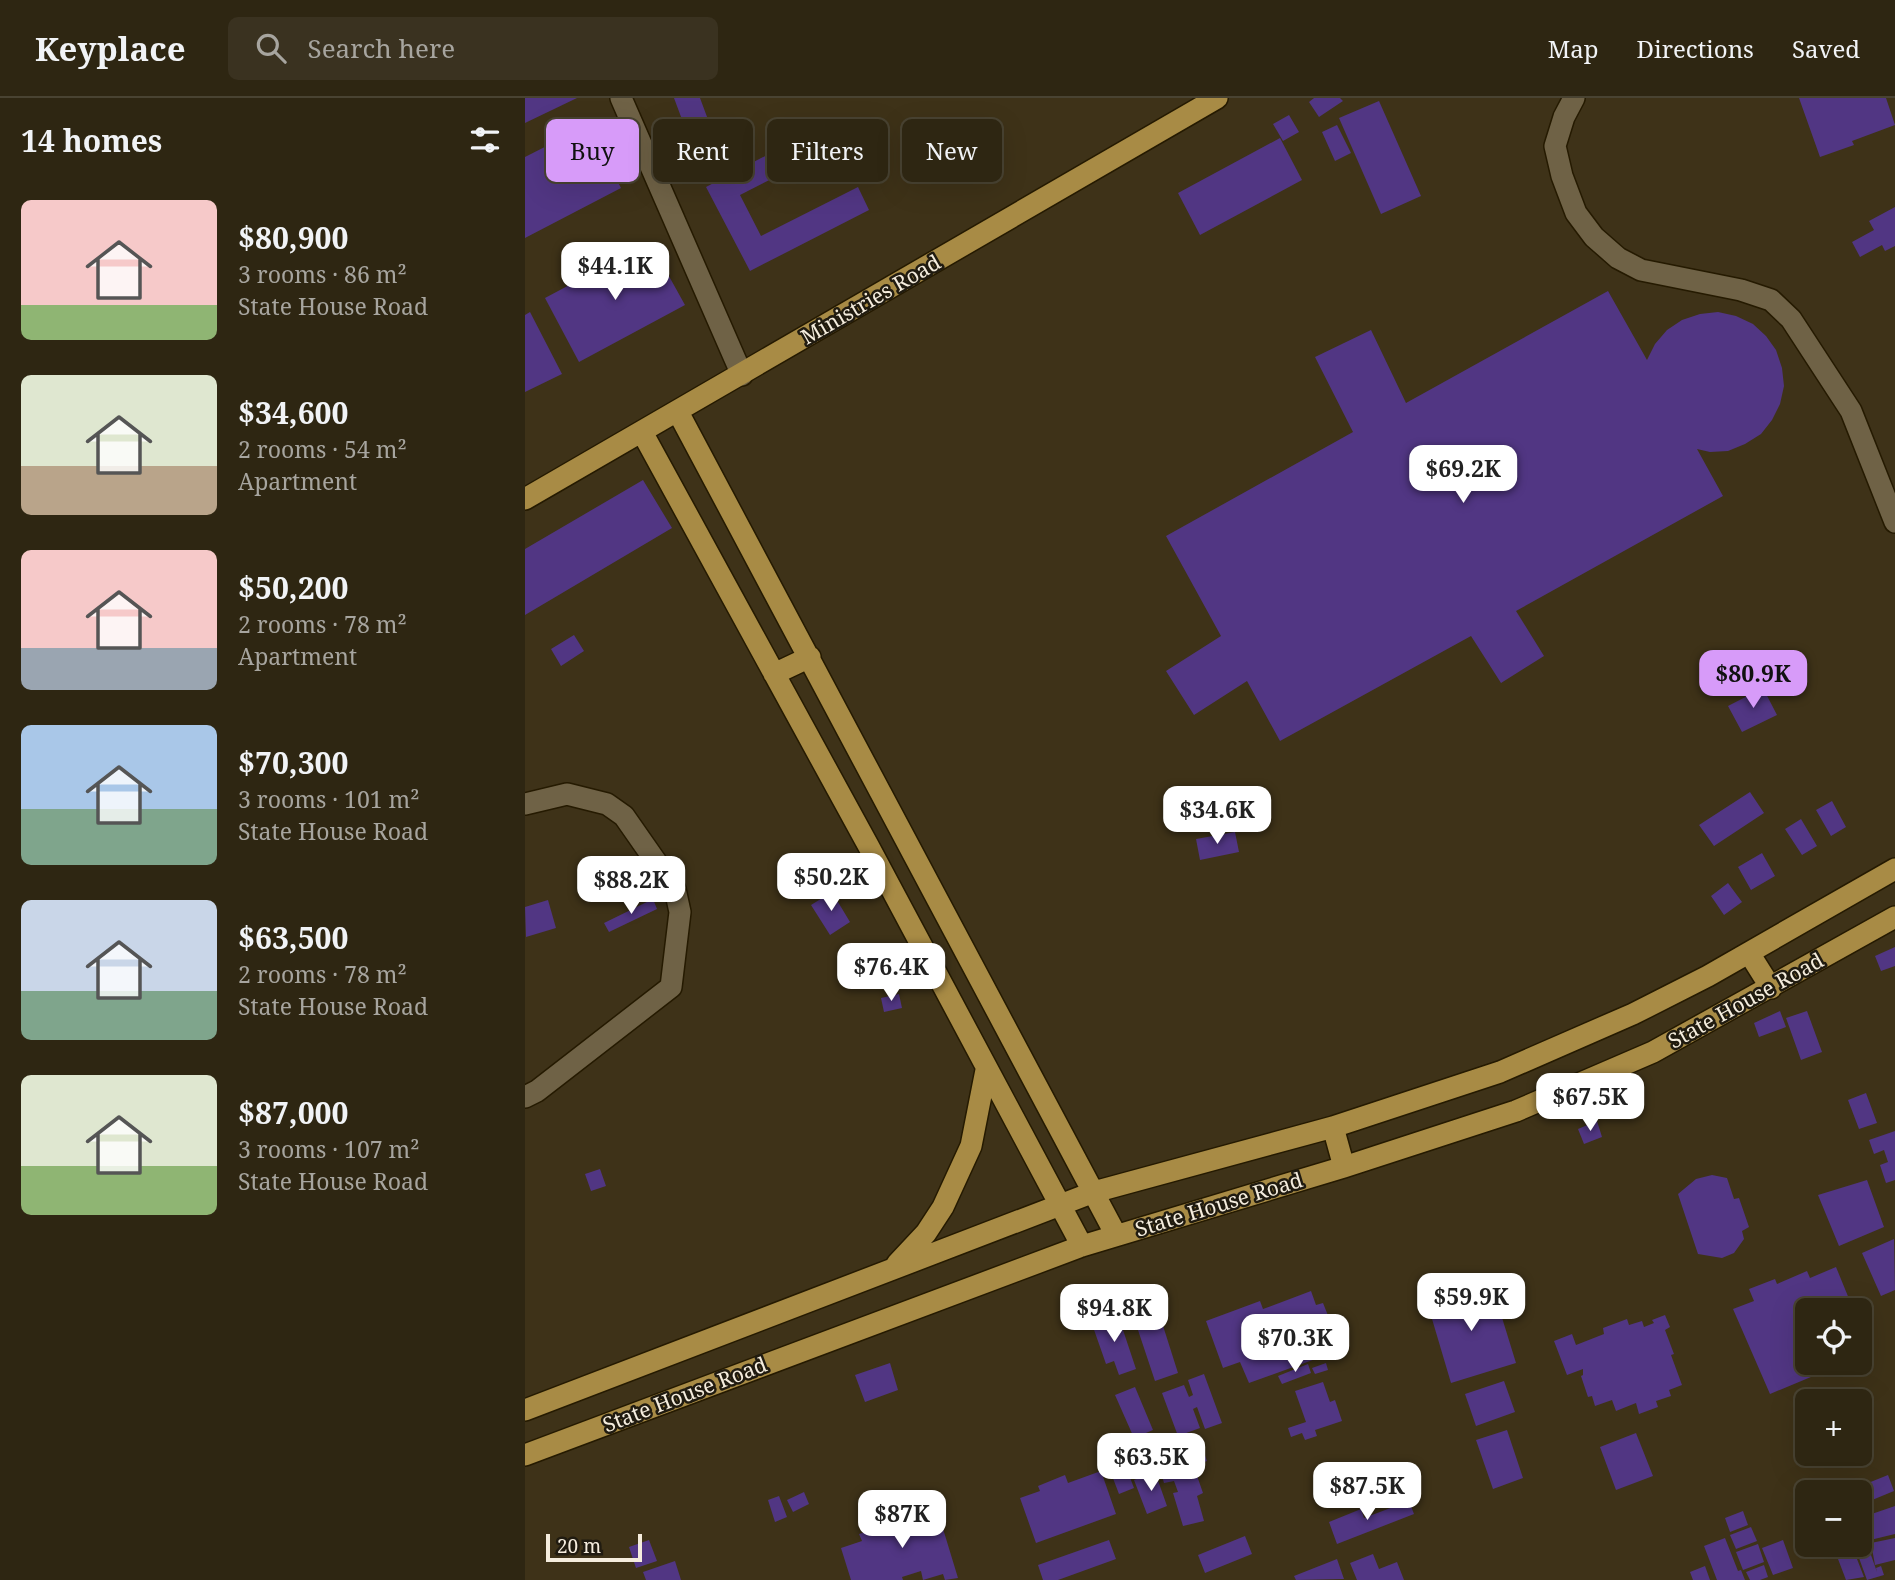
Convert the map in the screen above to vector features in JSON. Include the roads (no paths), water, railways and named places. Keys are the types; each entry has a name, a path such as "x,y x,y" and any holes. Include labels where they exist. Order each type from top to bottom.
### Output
{"main road":[{"name":"Ministries Road","path":"525,499 1217,98"},
{"path":"678,412 1116,1235"},
{"path":"642,432 1082,1246"},
{"path":"774,674 810,657"},
{"path":"525,1410 1094,1192 1333,1127 1500,1072 1633,1014 1749,953 1895,869"},
{"name":"State House Road","path":"525,1455 1082,1246 1344,1167 1516,1111 1653,1052 1895,918"},
{"path":"1749,953 1771,988"},
{"path":"894,1268 926,1233 943,1207 971,1146 986,1070"},
{"path":"1333,1127 1344,1167"}],"street":[{"path":"621,98 742,375"},
{"path":"1574,98 1564,117 1555,146 1562,176 1576,213 1594,237 1618,258 1641,271 1741,290 1771,300 1791,319 1851,411 1894,517"},
{"path":"525,804 567,794 607,804 624,816 675,889 680,912 671,987 537,1091 525,1097"}]}
